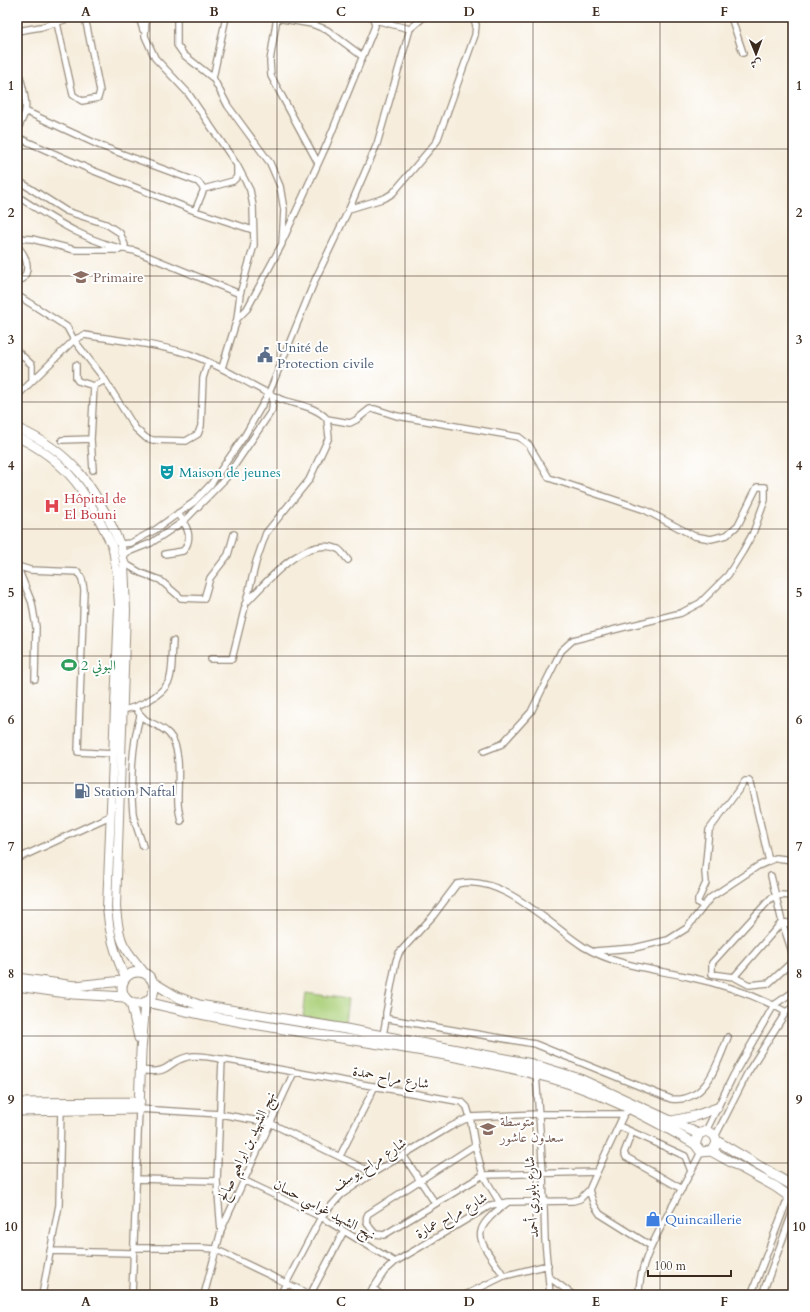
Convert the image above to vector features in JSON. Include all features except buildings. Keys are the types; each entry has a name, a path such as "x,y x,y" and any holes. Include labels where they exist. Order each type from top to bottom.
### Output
{"main road":[{"path":"17,428 51,446 71,462 88,483 100,501 124,563 126,610 116,907 121,942 154,983 176,997 199,1006 383,1035 532,1064 580,1079 672,1121 703,1132 793,1186"},
{"path":"17,437 48,454 72,476 118,547 118,606 107,908 109,929 124,980 122,990 128,1000 137,1026 141,1051"},
{"path":"17,978 75,986 124,980 134,972 144,972"},
{"path":"17,1111 139,1106 141,1051 146,1002 154,992 154,983"},
{"path":"17,986 128,1000 138,1004 146,1002 190,1012 414,1049 536,1074 578,1087 695,1144 701,1152 711,1151 716,1147 716,1139"},
{"path":"17,1104 61,1108"},
{"path":"672,1121 695,1116 717,1108"},
{"path":"695,1144 703,1132"},
{"path":"711,1151 791,1198"}],"street":[{"path":"17,31 42,27 74,17"},
{"path":"57,23 73,95 82,101 98,98 100,91 85,17"},
{"path":"139,17 145,36 155,58 188,93 237,165 250,190 253,206 254,245 240,294 237,319 222,368"},
{"path":"145,36 144,26 146,17"},
{"path":"177,17 177,45 184,55 213,78 228,106 270,163 280,186 284,210 282,244"},
{"path":"213,78 226,17"},
{"path":"318,163 271,76 270,61 277,17 312,24 327,30 362,56"},
{"path":"118,547 131,543 155,530 194,502 211,484 271,394 315,280 349,209 377,144 410,29 424,17"},
{"path":"349,209 384,198 393,193 437,141 475,35 476,25 473,17"},
{"path":"731,17 743,53"},
{"path":"237,319 247,309 282,244 318,163 375,26 374,19 410,29"},
{"path":"17,66 26,102 25,112 17,131 19,138 25,142 195,211 253,230"},
{"path":"25,112 101,146 198,182 204,189"},
{"path":"204,189 233,181 237,177 237,165"},
{"path":"17,180 66,211 106,224 120,233 125,245 124,249"},
{"path":"195,211 204,189"},
{"path":"17,196 80,235 135,251 240,294"},
{"path":"17,238 32,239 75,250 124,249"},
{"path":"17,246 24,253 27,265 26,274 22,279 17,280"},
{"path":"17,295 68,327 74,340 105,380 140,434 153,440 186,441 198,434 201,426 203,378 208,362"},
{"path":"17,396 74,340 84,335 160,347 189,354 222,368 285,401 314,409 327,419 350,423 370,410 375,409 397,416 519,437 529,445 549,478 646,510 694,536 711,539 727,535 738,525 757,487 765,488 765,500 753,533 743,551 728,575 700,603 681,613 573,640 561,651 531,712 502,744 484,751"},
{"path":"17,351 32,366 45,368"},
{"path":"76,364 76,378 78,382 94,386 105,380"},
{"path":"32,366 32,380"},
{"path":"93,470 91,439 94,386"},
{"path":"271,394 272,410"},
{"path":"118,547 151,543 184,521 226,478 272,410 285,401"},
{"path":"211,659 232,659 245,604 266,532 310,480 329,437 327,419"},
{"path":"62,440 91,439"},
{"path":"165,554 183,551 189,545 189,534 184,521 178,513"},
{"path":"124,563 141,573 160,580 181,598 204,599 210,578 228,555 234,534"},
{"path":"245,604 279,569 302,552 317,547 329,547 339,550 348,560"},
{"path":"17,566 30,570 78,572 82,579 84,590 83,639 78,752 113,754"},
{"path":"17,566 32,603 36,627 35,679"},
{"path":"122,710 136,708 158,693 169,680 173,641"},
{"path":"136,708 140,716 163,728 170,735 175,747 178,760 178,804 181,821"},
{"path":"140,716 136,732 133,814 143,846"},
{"path":"703,906 698,903 698,900 706,883 705,872 709,830 744,781 751,784 769,860"},
{"path":"17,859 110,816"},
{"path":"593,951 634,948 668,940 687,928 710,898 758,866 769,860 781,858 793,860"},
{"path":"771,876 782,922 793,955"},
{"path":"383,1035 396,961 399,954 433,916 457,884 477,882 509,895 543,916 584,947 593,951 630,966 689,977 733,988 774,1005 786,1012"},
{"path":"793,896 776,896 765,903 712,963 712,974 734,977 749,985 769,983 793,961"},
{"path":"782,922 793,924"},
{"path":"734,977 782,922"},
{"path":"703,1132 774,1005 793,992"},
{"path":"716,1139 748,1072 786,1012 793,1007"},
{"path":"386,1019 535,1044 671,1099 678,1100 698,1092 706,1086 711,1078 728,1037"},
{"name":"شارع مراح حمدة","path":"140,1070 161,1071 188,1057 196,1056 222,1059 462,1102 467,1107 470,1117"},
{"path":"204,1295 221,1230 217,1181 222,1059"},
{"name":"نهج الشهيد بن ابراهيم صالح","path":"221,1230 294,1072"},
{"name":"شارع بابوري أحمد","path":"536,1074 550,1295"},
{"path":"340,1156 375,1086"},
{"path":"132,1295 138,1179 139,1106 220,1114 270,1123 373,1173"},
{"path":"42,1295 59,1205 61,1108"},
{"path":"500,1203 483,1174 474,1145 470,1117 627,1111"},
{"path":"627,1111 589,1190 596,1210 600,1214 651,1246"},
{"name":"شارع مراح يوسف","path":"280,1295 321,1217 341,1195 373,1173 450,1127 470,1117"},
{"path":"619,1126 685,1156 691,1171"},
{"path":"632,1132 624,1153 626,1157 682,1189"},
{"path":"474,1145 368,1214 366,1218 367,1223 375,1234 384,1235 483,1174 597,1172"},
{"path":"639,1295 639,1281 643,1264 701,1152"},
{"path":"403,1156 435,1203"},
{"path":"138,1179 217,1181"},
{"name":"نهج الشهيد غواسي حسان","path":"243,1180 321,1217 395,1262"},
{"name":"شارع مراح عمارة","path":"369,1295 384,1272 395,1262 486,1206 508,1202 544,1203 573,1201 580,1199 589,1190"},
{"path":"751,1295 791,1198"},
{"path":"504,1276 483,1245 480,1234 484,1221 508,1202"},
{"path":"762,1295 793,1211"},
{"path":"50,1251 134,1251 201,1248 215,1250 311,1295 344,1231"},
{"path":"465,1295 504,1276 548,1265"},
{"path":"549,1277 573,1295"},
{"path":"373,1288 381,1295"}],"green space":[{"path":"306,993 348,999 345,1022 303,1016"}],"place":[{"name":"Primaire","path":"81,277"},
{"name":"Unité de Protection civile","path":"265,355"},
{"name":"Maison de jeunes","path":"167,472"},
{"name":"Hôpital de El Bouni","path":"52,506"},
{"name":"البوني 2","path":"69,665"},
{"name":"Station Naftal","path":"82,791"},
{"name":"متوسطة سعدون عاشور","path":"488,1129"},
{"name":"Quincaillerie","path":"653,1219"}]}
